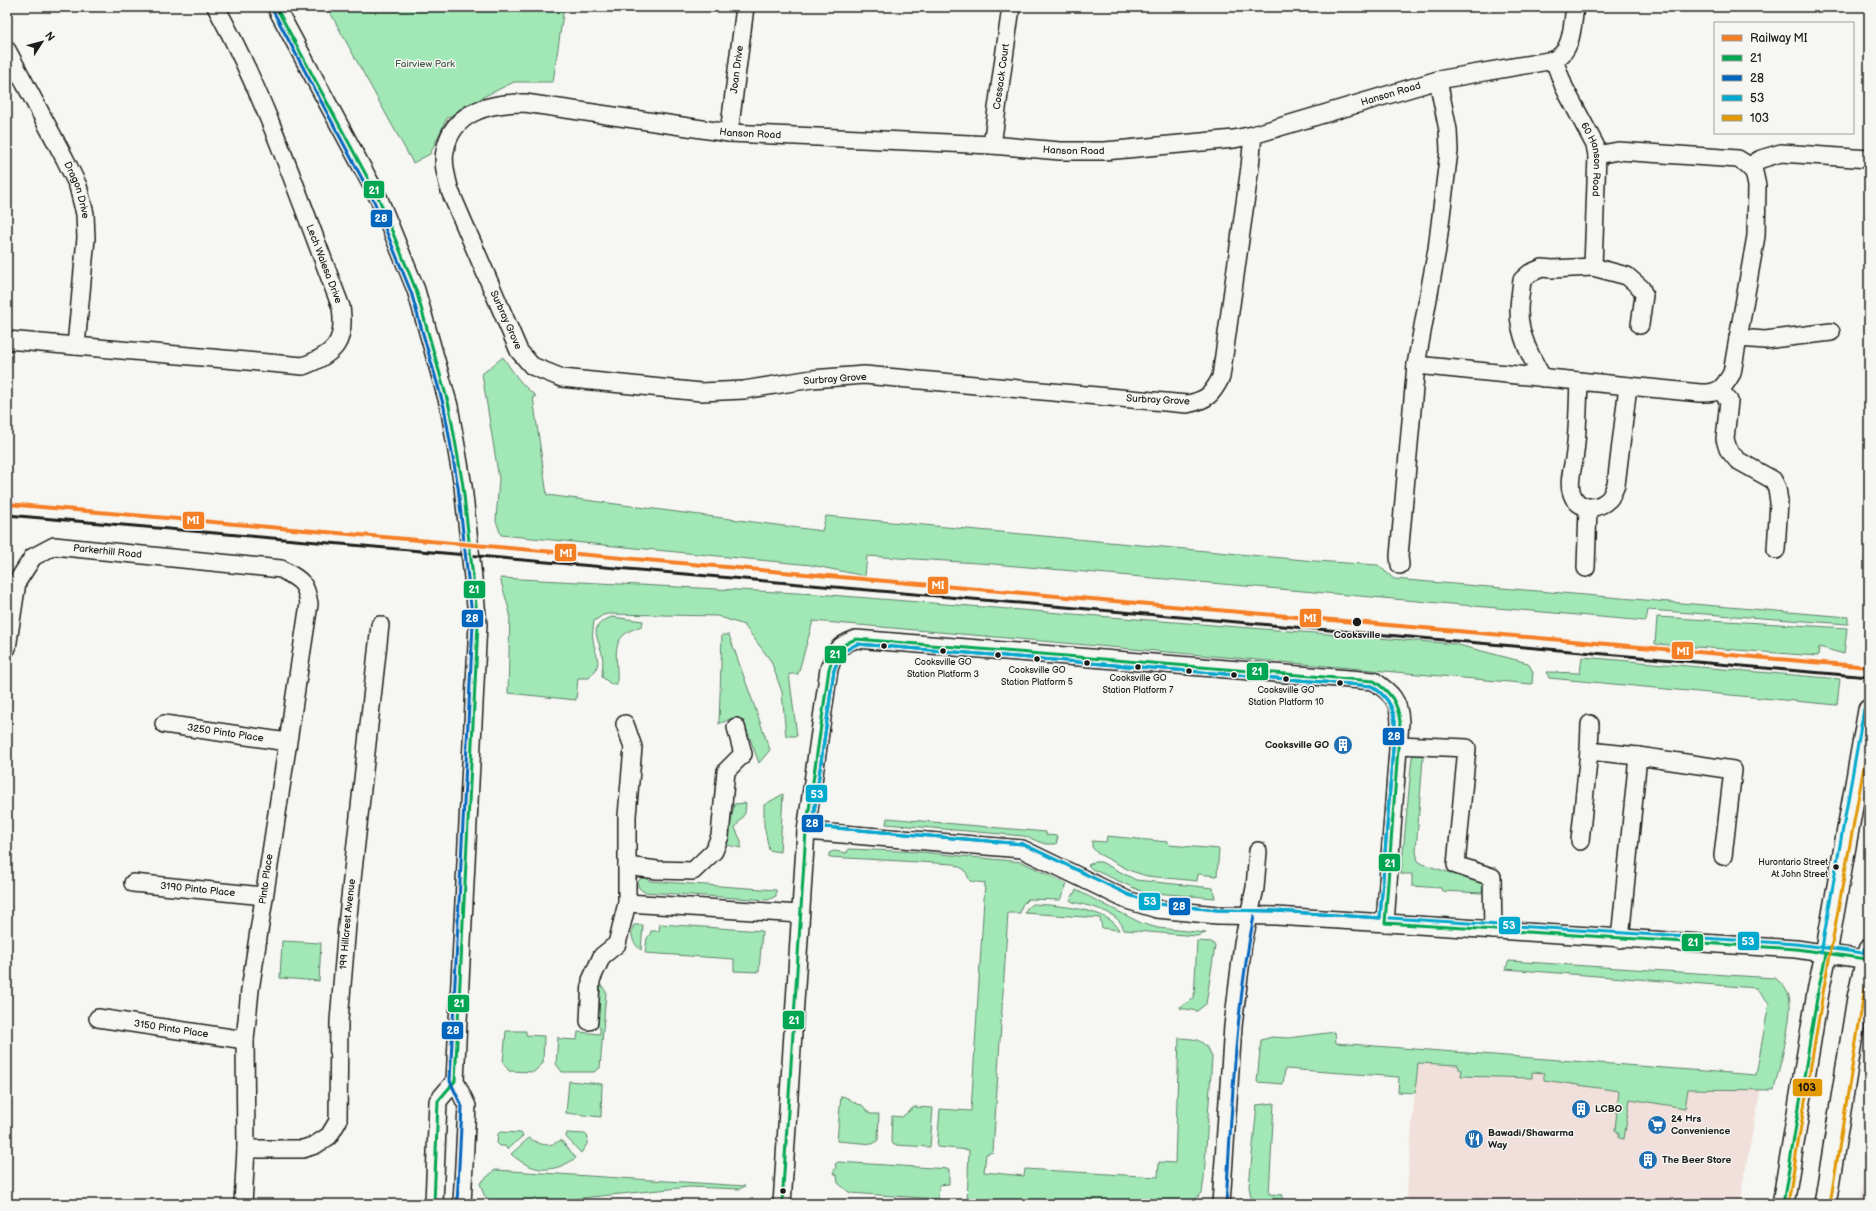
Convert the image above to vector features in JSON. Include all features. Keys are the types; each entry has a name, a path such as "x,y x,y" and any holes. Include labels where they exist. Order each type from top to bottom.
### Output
{"main road":[{"path":"1783,1204 1815,1006 1826,954 1869,710"},
{"path":"1825,1204 1858,998 1868,956"}],"street":[{"name":"Lech Walesa Drive","path":"7,340 303,366 320,360 333,350 341,337 344,322 341,307 256,87 237,46 216,7"},
{"path":"276,7 379,199 416,290 449,406 462,479 478,624 455,1081 467,1106 462,1204"},
{"name":"Joan Drive","path":"729,133 745,7"},
{"name":"Cossack Court","path":"992,145 1011,7"},
{"path":"1554,60 1562,56 1570,39 1574,7"},
{"name":"Dragon Drive","path":"7,50 78,186 85,214 86,238 76,346"},
{"name":"Hanson Road","path":"525,103 729,133 992,145 1060,151 1106,151 1253,136 1438,80 1554,60"},
{"name":"60 Hanson Road","path":"1554,60 1564,87 1595,145 1597,155 1593,267"},
{"path":"1400,565 1399,556 1416,365 1437,249 1449,152 1448,130 1438,80"},
{"name":"Surbray Grove","path":"525,103 497,104 463,118 452,131 444,152 445,171 450,191 519,351 532,366 562,378 701,392 744,390 812,379 864,375 1187,404 1203,401 1215,390 1221,377 1253,136"},
{"path":"1416,365 1711,394 1720,390 1732,373 1756,236 1758,186 1754,172 1738,159 1618,150 1597,155"},
{"path":"1748,166 1761,159 1781,153 1869,159"},
{"path":"1543,378 1530,356 1520,325 1519,311 1522,280 1530,273 1542,268 1593,267 1627,276 1641,288 1644,295 1640,325"},
{"path":"1738,338 1765,340 1831,332"},
{"path":"1580,381 1575,453 1571,473 1571,494 1578,505 1588,508 1597,506 1610,499 1616,485 1628,386"},
{"path":"1720,390 1729,401 1725,439 1728,449 1737,460 1773,480 1777,488 1779,502 1776,550"},
{"path":"1586,568 1588,508"},
{"name":"Parkerhill Road","path":"7,648 17,582 33,557 54,546 281,569"},
{"name":"Pinto Place","path":"243,1204 246,1148 245,1040 250,990 263,896 309,604 307,589 298,578 281,569"},
{"name":"199 Hillcrest Avenue","path":"246,1148 303,1149 315,1145 329,1136 338,1121 339,1021 347,925 380,625"},
{"path":"782,1204 806,831 829,669 835,652 842,644 856,639 1374,681 1394,698 1399,709 1398,745 1385,923"},
{"name":"3250 Pinto Place","path":"164,724 287,742"},
{"path":"589,1021 591,980 602,956 617,944 627,903 627,816 633,747 625,724"},
{"path":"1580,841 1589,751 1590,724"},
{"path":"627,866 657,870 693,871 714,851 720,836 726,771 743,754 736,727"},
{"path":"1398,745 1467,748 1456,865 1492,877 1493,930"},
{"path":"1589,751 1638,756 1733,770 1723,856"},
{"path":"1620,939 1638,756"},
{"path":"806,831 1022,849 1127,900 1156,909 1217,916 1249,916 1385,923 1796,949 1826,954 1868,956"},
{"path":"1221,1204 1233,1026 1243,943 1255,888 1258,851"},
{"name":"3190 Pinto Place","path":"133,883 263,896"},
{"path":"627,903 800,914"},
{"name":"3150 Pinto Place","path":"98,1018 245,1040"},
{"path":"434,1204 438,1101 455,1081"}],"shaded area":[{"path":"1417,1063 1762,1082 1739,1204 1406,1204"},
{"path":"1869,1141 1869,1204 1859,1204 1860,1198"}],"green space":[{"name":"Fairview Park","path":"327,7 564,7 553,82 514,82 487,95 447,118 430,154 413,163"},
{"path":"503,357 522,383 536,396 533,397 547,495 822,531 826,516 1315,561 1378,565 1394,579 1848,617 1848,624 1648,610 1646,621 993,564 867,556 865,576 811,565 501,535 496,521 499,479 482,374"},
{"path":"500,578 817,594 1455,644 1528,663 1533,672 1532,684 813,621 798,674 789,674 797,736 786,736 782,692 771,661 744,625 717,616 603,615 594,621 593,626 593,640 598,664 594,673 589,678 578,678 576,700 508,693 510,613"},
{"path":"612,617 643,621 642,626 631,630 623,636 619,642 616,656 617,684 611,684 602,677 603,657 596,632 599,624"},
{"path":"1657,617 1847,628 1844,654 1819,647 1818,656 1655,644"},
{"path":"722,635 729,635 770,750 759,763 744,722 730,719 719,724"},
{"path":"1582,657 1840,679 1837,705 1549,678 1547,672 1580,673"},
{"path":"1416,753 1420,753 1423,758 1416,851 1418,861 1425,865 1484,883 1482,893 1442,891 1441,888 1412,886 1412,874 1401,874 1412,757"},
{"path":"783,794 780,852 769,850 764,825 764,805"},
{"path":"746,803 745,813 735,828 741,841 741,848 727,845 734,804"},
{"path":"887,818 1046,832 1046,835 1058,836 1056,844 1045,844 1024,836 886,824"},
{"path":"1107,836 1168,842 1169,845 1219,849 1217,876 1198,874 1197,881 1147,876 1131,871 1097,853 1092,847 1092,841 1106,842"},
{"path":"848,849 921,852 1022,862 1067,884 1060,900 1028,899 1022,905 1020,913 1008,913 993,1152 986,1154 984,1172 1024,1176 1025,1169 1158,1177 1159,1162 1175,1163 1179,1038 1191,1039 1203,1043 1212,1057 1202,1193 1191,1204 967,1204 969,1150 937,1147 940,1109 971,1111 985,883 970,881 965,870 954,864 829,857 829,853 834,851 847,853"},
{"path":"1095,862 1101,862 1136,880 1213,888 1215,898 1143,892 1092,869 1088,865"},
{"path":"643,877 648,877 649,881 776,890 776,896 768,900 644,892 638,887 638,881"},
{"path":"1076,890 1141,923 1158,928 1206,933 1197,936 1124,930 1116,918 1103,910 1070,900"},
{"path":"1032,904 1053,905 1093,912 1114,923 1119,930 1102,928 1100,918 1025,913 1027,908"},
{"path":"660,924 762,931 759,972 734,971 734,959 645,953 647,938 651,931 659,931"},
{"path":"634,925 643,925 641,950 633,939 632,932"},
{"path":"282,941 321,943 319,981 280,978"},
{"path":"1197,941 1212,942 1215,946 1206,1004 1197,1011 1180,1007 1194,998"},
{"path":"1509,961 1774,978 1781,983 1786,990 1789,996 1790,1005 1788,1029 1774,1090 1688,1089 1685,1108 1630,1099 1624,1139 1619,1138 1619,1133 1615,1130 1619,1091 1544,1080 1544,1073 1532,1072 1532,1078 1461,1076 1462,1070 1459,1069 1458,1065 1418,1063 1415,1093 1398,1092 1399,1077 1285,1069 1283,1084 1257,1082 1261,1040 1272,1037 1288,1038 1335,1032 1336,1043 1756,1075 1769,1003 1756,988 1505,969"},
{"path":"600,986 602,986 606,992 600,1068 594,1072 562,1072 556,1064 558,1037 560,1039 577,1040 578,1032 600,1034 600,1028 598,1025"},
{"path":"506,1031 526,1031 526,1035 544,1036 543,1063 534,1072 509,1071 503,1062"},
{"path":"569,1081 602,1084 601,1117 566,1113"},
{"path":"841,1096 862,1105 870,1114 879,1114 878,1140 873,1144 837,1141"},
{"path":"1274,1103 1269,1194 1283,1195 1282,1204 1252,1204 1249,1186 1257,1105"},
{"path":"914,1107 933,1108 930,1147 894,1145 891,1141 892,1116 902,1117"},
{"path":"500,1132 521,1133 523,1136 507,1149 505,1146 500,1146 497,1143 498,1134"},
{"path":"567,1133 585,1134 588,1137 587,1144 581,1153 566,1137"},
{"path":"529,1138 545,1145 561,1140 576,1158 559,1167 551,1169 535,1168 527,1165 511,1154"},
{"path":"838,1162 949,1169 949,1184 939,1185 938,1199 850,1193 838,1183 837,1176 833,1173 836,1167 835,1164"},
{"path":"495,1170 745,1186 740,1189 689,1187 523,1204 493,1204 484,1195 480,1183"}],"railway":[{"path":"7,515 1869,677"}],"rail line":[{"name":"MI","path":"7,504 1869,667"}],"transit line":[{"name":"21","path":"276,7 379,199 416,290 449,406 463,486 478,624 455,1081 438,1101 434,1204"},
{"name":"28","path":"272,9 374,201 411,292 444,407 458,487 473,624 450,1081 462,1107 457,1204"},
{"name":"21","path":"782,1204 806,831 829,669 838,650 856,639 1374,681 1385,689 1392,698 1395,703 1400,722 1385,923 1796,949 1867,959 1869,950"},
{"name":"28","path":"857,644 1372,686 1388,701 1393,711 1395,722 1380,918 1276,911 1217,910 1158,904 1129,895 1023,844 812,826 834,670 841,653 857,644"},
{"name":"53","path":"857,644 1372,686 1388,701 1393,711 1395,722 1380,918 1276,911 1217,910 1158,904 1129,895 1023,844 812,826 834,670 841,653 857,644"},
{"name":"53","path":"1821,953 1864,709"},
{"name":"103","path":"1788,1204 1823,993 1869,739"},
{"name":"28","path":"1226,1204 1232,1095 1238,1023 1242,987 1254,916"},
{"name":"53","path":"1390,918 1796,944 1863,953 1864,949"},
{"name":"21","path":"1783,1204 1818,992 1826,954"},
{"name":"103","path":"1830,1204 1863,999 1869,972"}],"place":[{"name":"Cooksville","path":"1357,622"},
{"name":"Cooksville GO Station Platform 3","path":"943,651"},
{"name":"Cooksville GO Station Platform 5","path":"1037,659"},
{"name":"Cooksville GO Station Platform 7","path":"1138,667"},
{"name":"Cooksville GO Station Platform 10","path":"1286,679"},
{"name":"Cooksville GO","path":"1343,745"},
{"name":"Hurontario Street At John Street","path":"1836,867"},
{"name":"LCBO","path":"1581,1109"},
{"name":"24 Hrs Convenience","path":"1657,1125"},
{"name":"Bawadi/Shawarma Way","path":"1474,1139"},
{"name":"The Beer Store","path":"1648,1160"}]}
